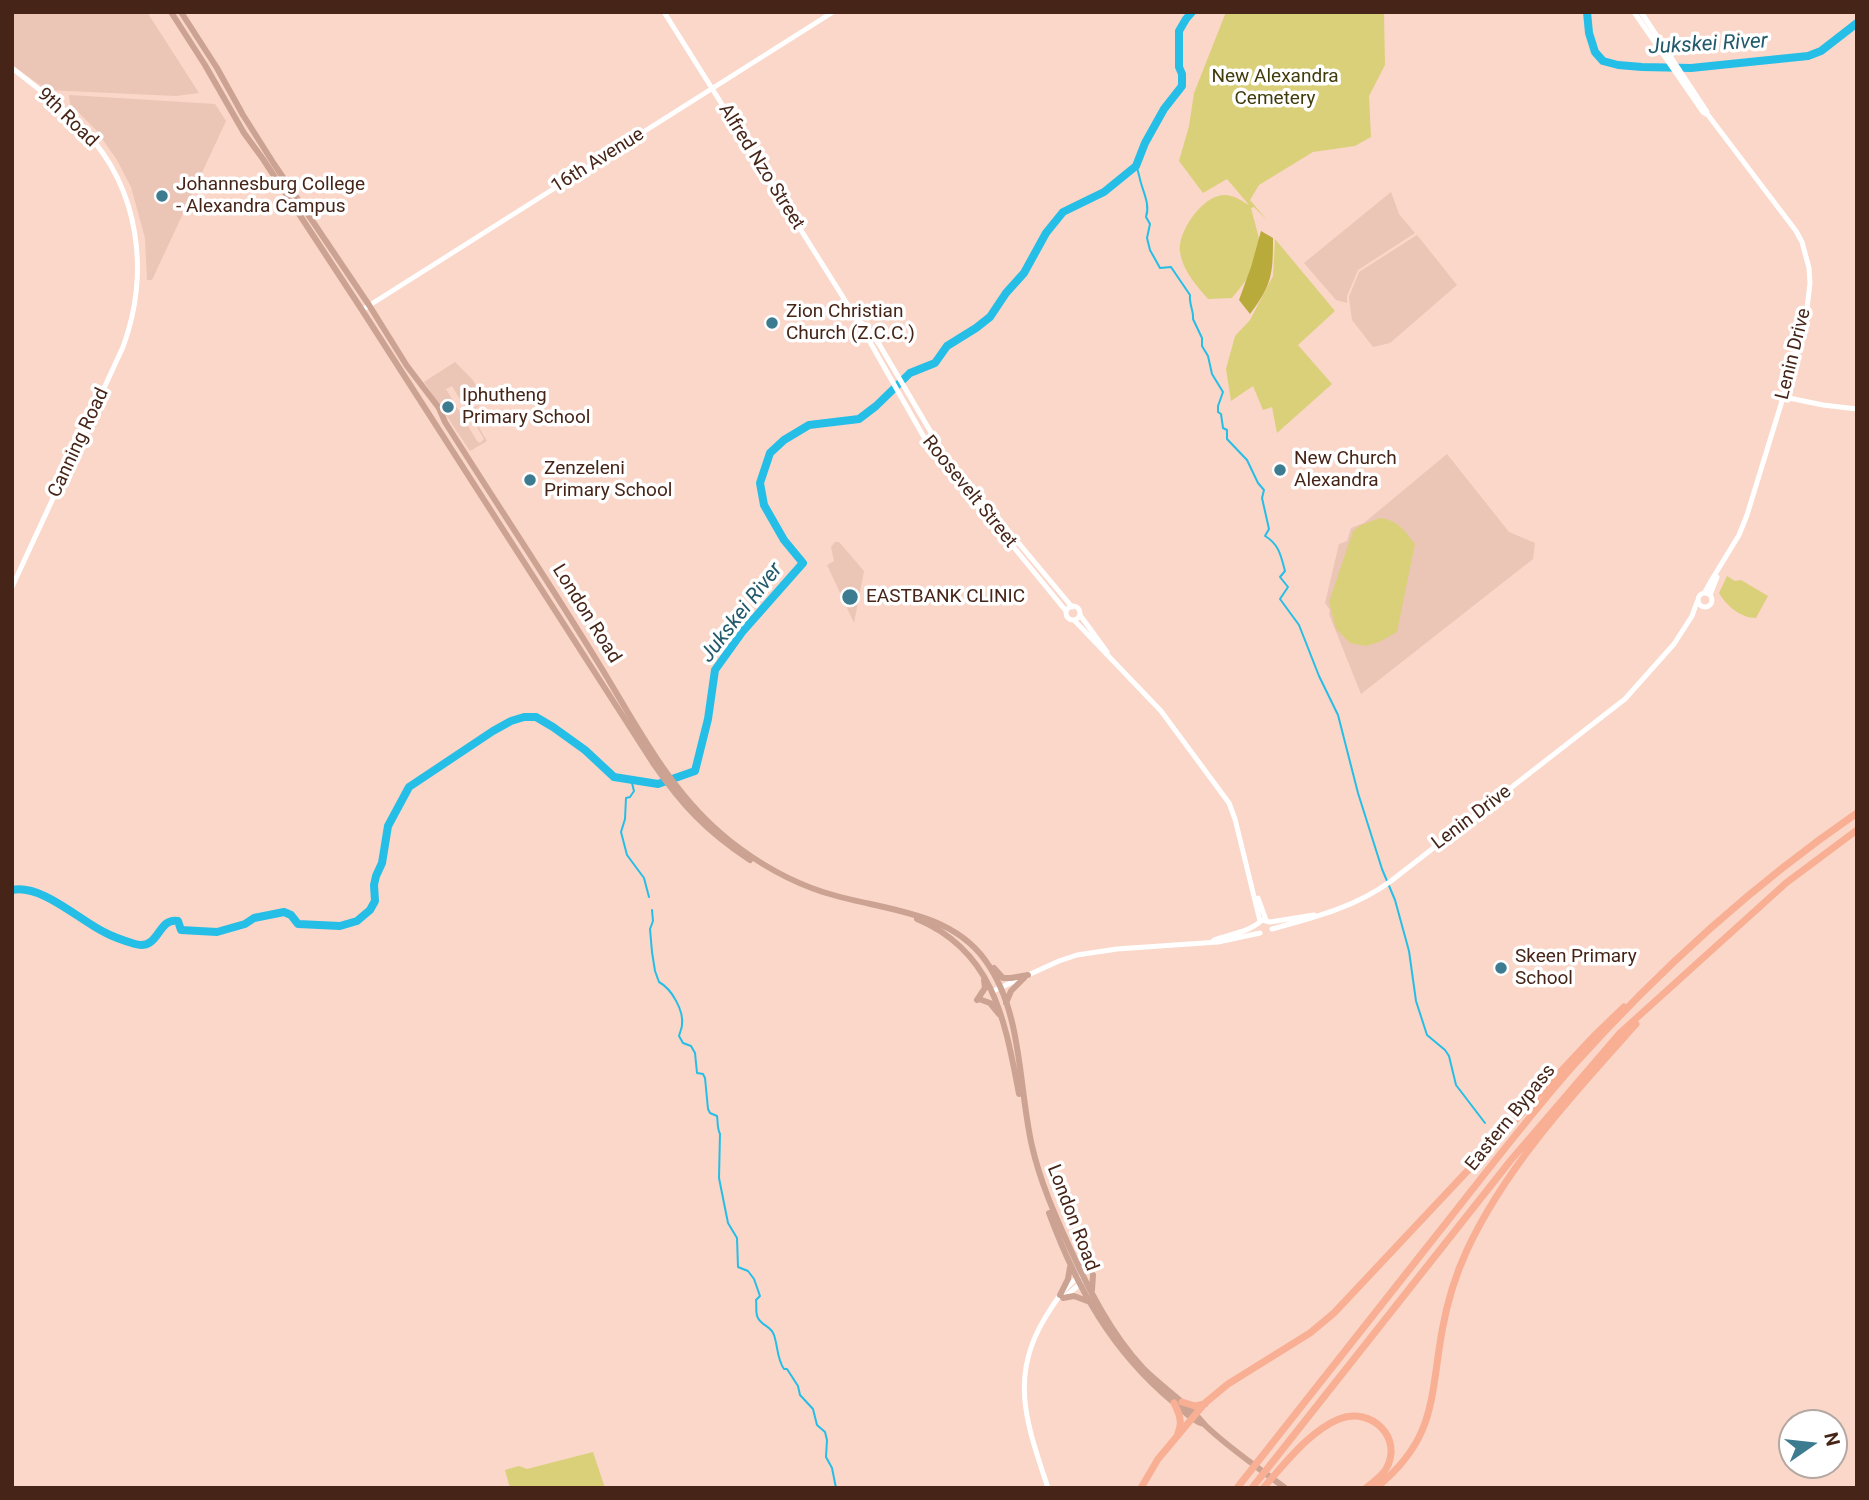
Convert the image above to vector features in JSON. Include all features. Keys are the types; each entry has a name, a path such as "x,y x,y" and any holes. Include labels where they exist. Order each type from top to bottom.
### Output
{"highway":[{"name":"Eastern Bypass","path":"1237,1488 1573,1066 1641,995 1710,929 1823,836 1857,813"},
{"name":"Eastern Bypass","path":"1252,1488 1511,1160 1620,1033 1786,883 1857,830"},
{"path":"1141,1488 1158,1460 1205,1403 1228,1384 1300,1340 1334,1313 1596,1034 1620,1010 1641,995"},
{"path":"1376,1488 1407,1457 1426,1422 1432,1404 1442,1330 1452,1288 1480,1224 1549,1124 1662,995"},
{"path":"1175,1440 1181,1422 1178,1402 1195,1406 1205,1403"},
{"path":"1264,1488 1289,1459 1321,1430 1336,1420 1357,1415 1370,1419 1381,1427 1390,1448 1386,1469 1366,1488"}],"main road":[{"name":"London Road","path":"172,12 244,133 270,168 693,816 719,838 771,874 838,901 909,916 936,928 965,951 996,989 1006,1003 1015,1037 1027,1125 1034,1155 1072,1261"},
{"name":"London Road","path":"181,12 217,68 251,129 407,366 439,408 445,422 593,654 656,762"},
{"name":"London Road","path":"673,786 716,830 762,864 823,892 914,914 932,921 964,938 987,963 1005,1025 1034,1164 1044,1198 1072,1261 1085,1277 1117,1335 1143,1367 1194,1417 1285,1488"},
{"path":"987,963 1003,978 1026,977"},
{"path":"981,971 985,988 978,1000 992,1005 1005,1025"},
{"path":"1006,1003 1011,991 1026,977"},
{"path":"1072,1261 1085,1277"},
{"path":"1072,1261 1062,1297 1074,1296 1090,1302"},
{"name":"London Road","path":"1085,1277 1090,1302 1110,1335 1154,1386 1178,1402"}],"street":[{"name":"Alfred Nzo Street","path":"664,12 864,327"},
{"name":"16th Avenue","path":"362,310 833,12"},
{"path":"1634,12 1687,86"},
{"path":"1641,12 1687,86"},
{"name":"9th Road","path":"12,68 85,131 116,174 135,231 138,263 136,296"},
{"name":"Lenin Drive","path":"1687,86 1703,112 1796,231 1810,268 1805,326 1744,525 1711,581 1708,594"},
{"name":"Canning Road","path":"12,587 119,355 136,296"},
{"name":"Roosevelt Street","path":"864,327 907,400 927,442 1069,609"},
{"path":"1784,397 1857,409"},
{"path":"1708,594 1712,599 1707,607 1697,601 1699,595 1708,594"},
{"name":"Lenin Drive","path":"1265,923 1327,913 1385,885 1625,699 1667,653 1692,616 1697,601"},
{"name":"Lenin Drive","path":"1692,616 1703,607"},
{"path":"996,989 1059,961 1088,952 1208,942 1260,933 1266,935 1265,923 1229,803 1167,718 1074,620 1068,618 1069,609 1078,608 1080,615 1110,657"},
{"path":"1074,620 1080,615"},
{"path":"1260,933 1257,929 1265,923"},
{"path":"1208,942 1265,923"},
{"path":"1048,1488 1026,1417 1023,1390 1026,1364 1039,1327 1056,1302 1085,1277"}],"shaded area":[{"path":"12,12 147,12 199,93 176,96 47,90 12,65"},
{"name":"Johannesburg College - Alexandra Campus","path":"69,95 215,104 226,121 152,280 147,280 145,238 131,187 117,160 96,130 70,104"},
{"path":"1391,192 1399,214 1415,233 1358,270 1347,296 1347,303 1336,300 1304,263"},
{"path":"1261,231 1273,238 1272,270 1263,295 1250,314 1239,300"},
{"path":"1417,235 1457,285 1390,343 1373,347 1352,320 1349,297 1359,272"},
{"name":"Iphutheng Primary School","path":"455,362 472,379 486,401 470,412 487,441 470,451 424,382","holes":["466,384 479,405 473,408 467,400 463,403 484,439 480,443 446,389 452,386 461,401 466,398 460,387"]},
{"path":"1447,454 1509,532 1535,543 1533,559 1361,694 1325,603 1339,544 1347,541 1351,528 1364,523"},
{"name":"EASTBANK CLINIC","path":"835,542 839,542 864,571 854,623 827,565 834,561 831,547"}],"green space":[{"name":"New Alexandra Cemetery","path":"1226,12 1384,12 1385,65 1369,96 1371,137 1355,146 1313,152 1259,185 1250,200 1267,220 1254,207 1251,208 1261,246 1248,278 1232,298 1208,299 1191,277 1180,252 1187,225 1200,208 1216,197 1231,196 1249,205 1227,179 1203,193 1179,161 1189,126 1194,93"},
{"path":"1275,239 1335,311 1298,345 1332,384 1277,433 1272,407 1263,410 1253,386 1231,401 1226,369 1235,336 1250,320 1273,276"},
{"path":"1380,518 1396,524 1415,544 1397,632 1366,646 1350,643 1336,629 1329,602 1353,531"},
{"path":"1727,576 1735,581 1741,580 1768,596 1756,618 1739,613 1722,598 1719,593"},
{"path":"593,1452 605,1488 510,1488 505,1470 519,1466 527,1469"}],"waterway":[{"name":"Jukskei River","path":"12,890 36,892 48,897 94,927 115,937 143,945 154,939 171,921 178,921 181,930 217,932 245,924 254,918 284,912 291,915 298,924 340,926 357,921 370,910 375,901 374,885 382,863 388,826 409,787 511,721 536,717 585,750 614,777 658,784 695,771 708,719 715,670 743,631 803,563 784,540 764,505 760,483 770,453 784,440 809,425 859,419 910,373 935,363 947,346 990,317 1024,273 1046,233 1063,212 1104,192 1136,166 1164,109 1182,86 1179,31 1192,12"},
{"name":"Jukskei River","path":"1587,12 1589,33 1595,52 1603,61 1642,67 1691,68 1808,56 1821,51 1857,23"},
{"path":"1136,166 1147,204 1146,217 1150,224 1147,238 1150,250 1160,268 1171,267 1190,295 1193,319 1202,338 1202,346 1208,356 1212,374 1223,392 1218,412 1221,414 1223,428 1227,430 1227,439 1247,460 1264,490 1262,498 1269,529 1265,536 1279,551 1285,571 1280,577 1288,587 1280,599 1299,625 1338,715 1358,793 1382,869 1395,900 1409,951 1416,1001 1427,1035 1449,1056 1456,1085 1485,1123"},
{"path":"631,779 634,791 626,798 621,832 627,855 644,878 649,897"},
{"path":"652,910 653,921 650,929 655,971 659,982 673,995 679,1007 682,1019 679,1036 695,1053 697,1073 703,1074 705,1078 708,1109 717,1116 720,1134 719,1178 728,1223 737,1238 738,1267 748,1271 754,1279 760,1296 756,1300 758,1318 773,1332 784,1369 787,1369 798,1386 800,1395 813,1409 817,1425 825,1432 826,1457 832,1468 836,1488"}],"place":[{"name":"Johannesburg College - Alexandra Campus","path":"162,196"},
{"name":"Zion Christian Church (Z.C.C.)","path":"772,323"},
{"name":"Iphutheng Primary School","path":"448,407"},
{"name":"New Church Alexandra","path":"1280,470"},
{"name":"Zenzeleni Primary School","path":"530,480"},
{"name":"EASTBANK CLINIC","path":"850,597"},
{"name":"Skeen Primary School","path":"1501,968"}]}
